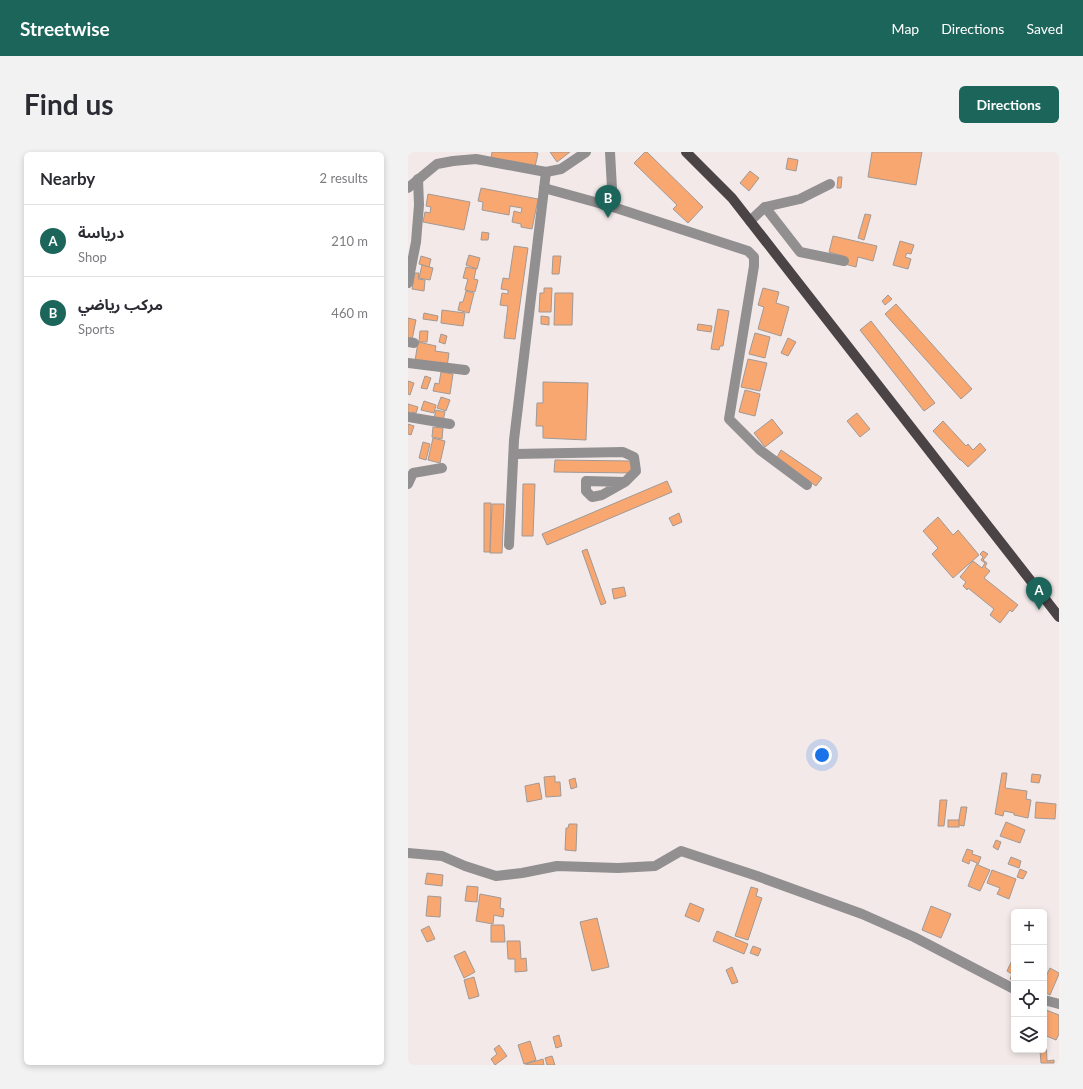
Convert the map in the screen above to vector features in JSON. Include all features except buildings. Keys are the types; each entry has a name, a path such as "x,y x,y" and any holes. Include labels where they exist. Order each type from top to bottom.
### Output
{"main road":[{"path":"686,152 732,198 1059,617"}],"street":[{"path":"408,188 438,164 478,156 546,172 561,169 586,152"},
{"path":"610,152 613,207"},
{"path":"509,544 514,440 546,172"},
{"path":"408,283 416,242 419,205 418,180"},
{"path":"750,222 765,207 800,199 830,184"},
{"path":"544,188 613,207 748,251 754,257 753,274 729,418 760,450 807,485"},
{"path":"765,207 800,252 844,261"},
{"path":"408,363 465,370"},
{"path":"408,417 450,424"},
{"path":"514,454 623,452 634,457 636,471 625,482"},
{"path":"408,484 413,473 442,468"},
{"path":"408,853 442,856 465,866 496,876 522,873 557,866 618,868 655,866 680,851 757,876 862,914 914,937 1011,988"},
{"path":"1047,1001 1059,1004"}],"place":[{"name":"مركب رياضي","path":"608,218"},
{"name":"درياسة","path":"1039,610"}]}
